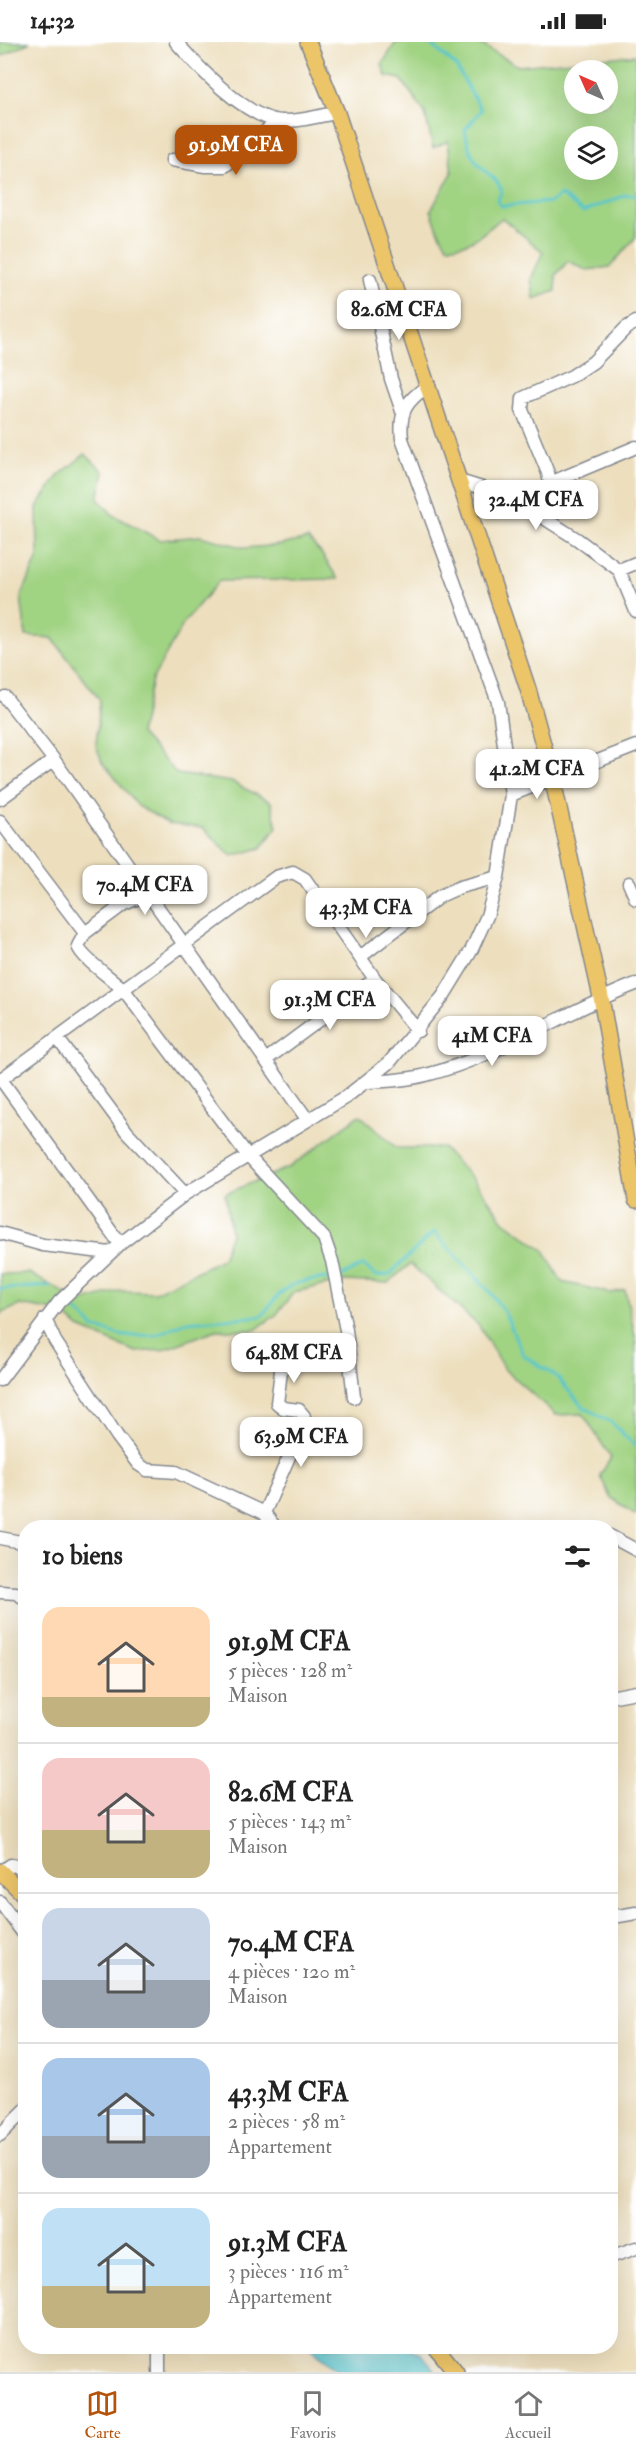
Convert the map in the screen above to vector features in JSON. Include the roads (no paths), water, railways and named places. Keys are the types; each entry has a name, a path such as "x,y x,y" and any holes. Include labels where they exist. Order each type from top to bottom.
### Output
{"main road":[{"path":"308,42 338,112 429,385 508,624 552,777 601,997 636,1200"},
{"path":"1,1872 18,1889"},
{"path":"441,2354 456,2372"}],"street":[{"path":"176,42 229,93 258,112 282,121"},
{"path":"172,160 205,166 225,166 267,130 282,121 338,112"},
{"path":"0,1380 67,1293 120,1244 185,1194 367,1082 389,1063 418,1031 444,995 471,951 487,916 498,877 511,795 495,690 408,459 402,439 402,411 391,379 370,280"},
{"path":"539,515 550,483 522,410 523,398 572,376 593,362 626,328 636,322"},
{"path":"402,411 407,401 429,385"},
{"path":"550,483 636,447"},
{"path":"459,481 495,492 539,515 619,570 636,611"},
{"path":"619,570 636,562"},
{"path":"5,697 54,760 308,1119"},
{"path":"511,795 636,746"},
{"path":"0,799 54,760"},
{"path":"0,821 86,933"},
{"path":"120,1244 1,1078 58,1039 276,877 293,872 304,879 375,979 418,1031"},
{"path":"360,957 440,896 460,887 498,877"},
{"path":"629,884 636,898"},
{"path":"147,894 124,904 86,933 78,946 80,951 124,990 248,1156 324,1238 332,1261 346,1330 354,1396"},
{"path":"267,1059 375,979"},
{"path":"367,1082 412,1078 482,1055 601,997 636,984"},
{"path":"58,1039 127,1132 185,1194"},
{"path":"0,1233 43,1245 110,1253"},
{"path":"45,1319 55,1341 138,1464 147,1470 176,1472 264,1514 269,1520"},
{"path":"264,1514 304,1423 304,1416 299,1410 283,1408 278,1403 284,1347"},
{"path":"0,1538 18,1541"},
{"path":"618,1540 636,1550"},
{"path":"0,1592 10,1591 18,1595"},
{"path":"618,1695 636,1692"},
{"path":"1,1872 10,1865 18,1867"},
{"path":"0,1902 18,1926"},
{"path":"618,1916 636,1913"},
{"path":"0,2135 18,2117"},
{"path":"618,2254 636,2248"},
{"path":"159,2354 159,2372"}],"water":[{"path":"317,2354 422,2354 436,2372 339,2372"}],"waterway":[{"path":"428,42 456,66 481,110 465,130 466,136 476,161 500,187 502,191 497,201 502,206 551,202 561,195 583,212 626,195 636,195"},
{"path":"340,1277 364,1265 375,1276 389,1275 434,1232 490,1292 505,1313 523,1355 556,1376 582,1406 611,1422 636,1447"},
{"path":"68,1301 93,1327 123,1336 156,1335 186,1322 262,1316 277,1297 289,1287 328,1278"},
{"path":"0,1289 50,1286"}]}
